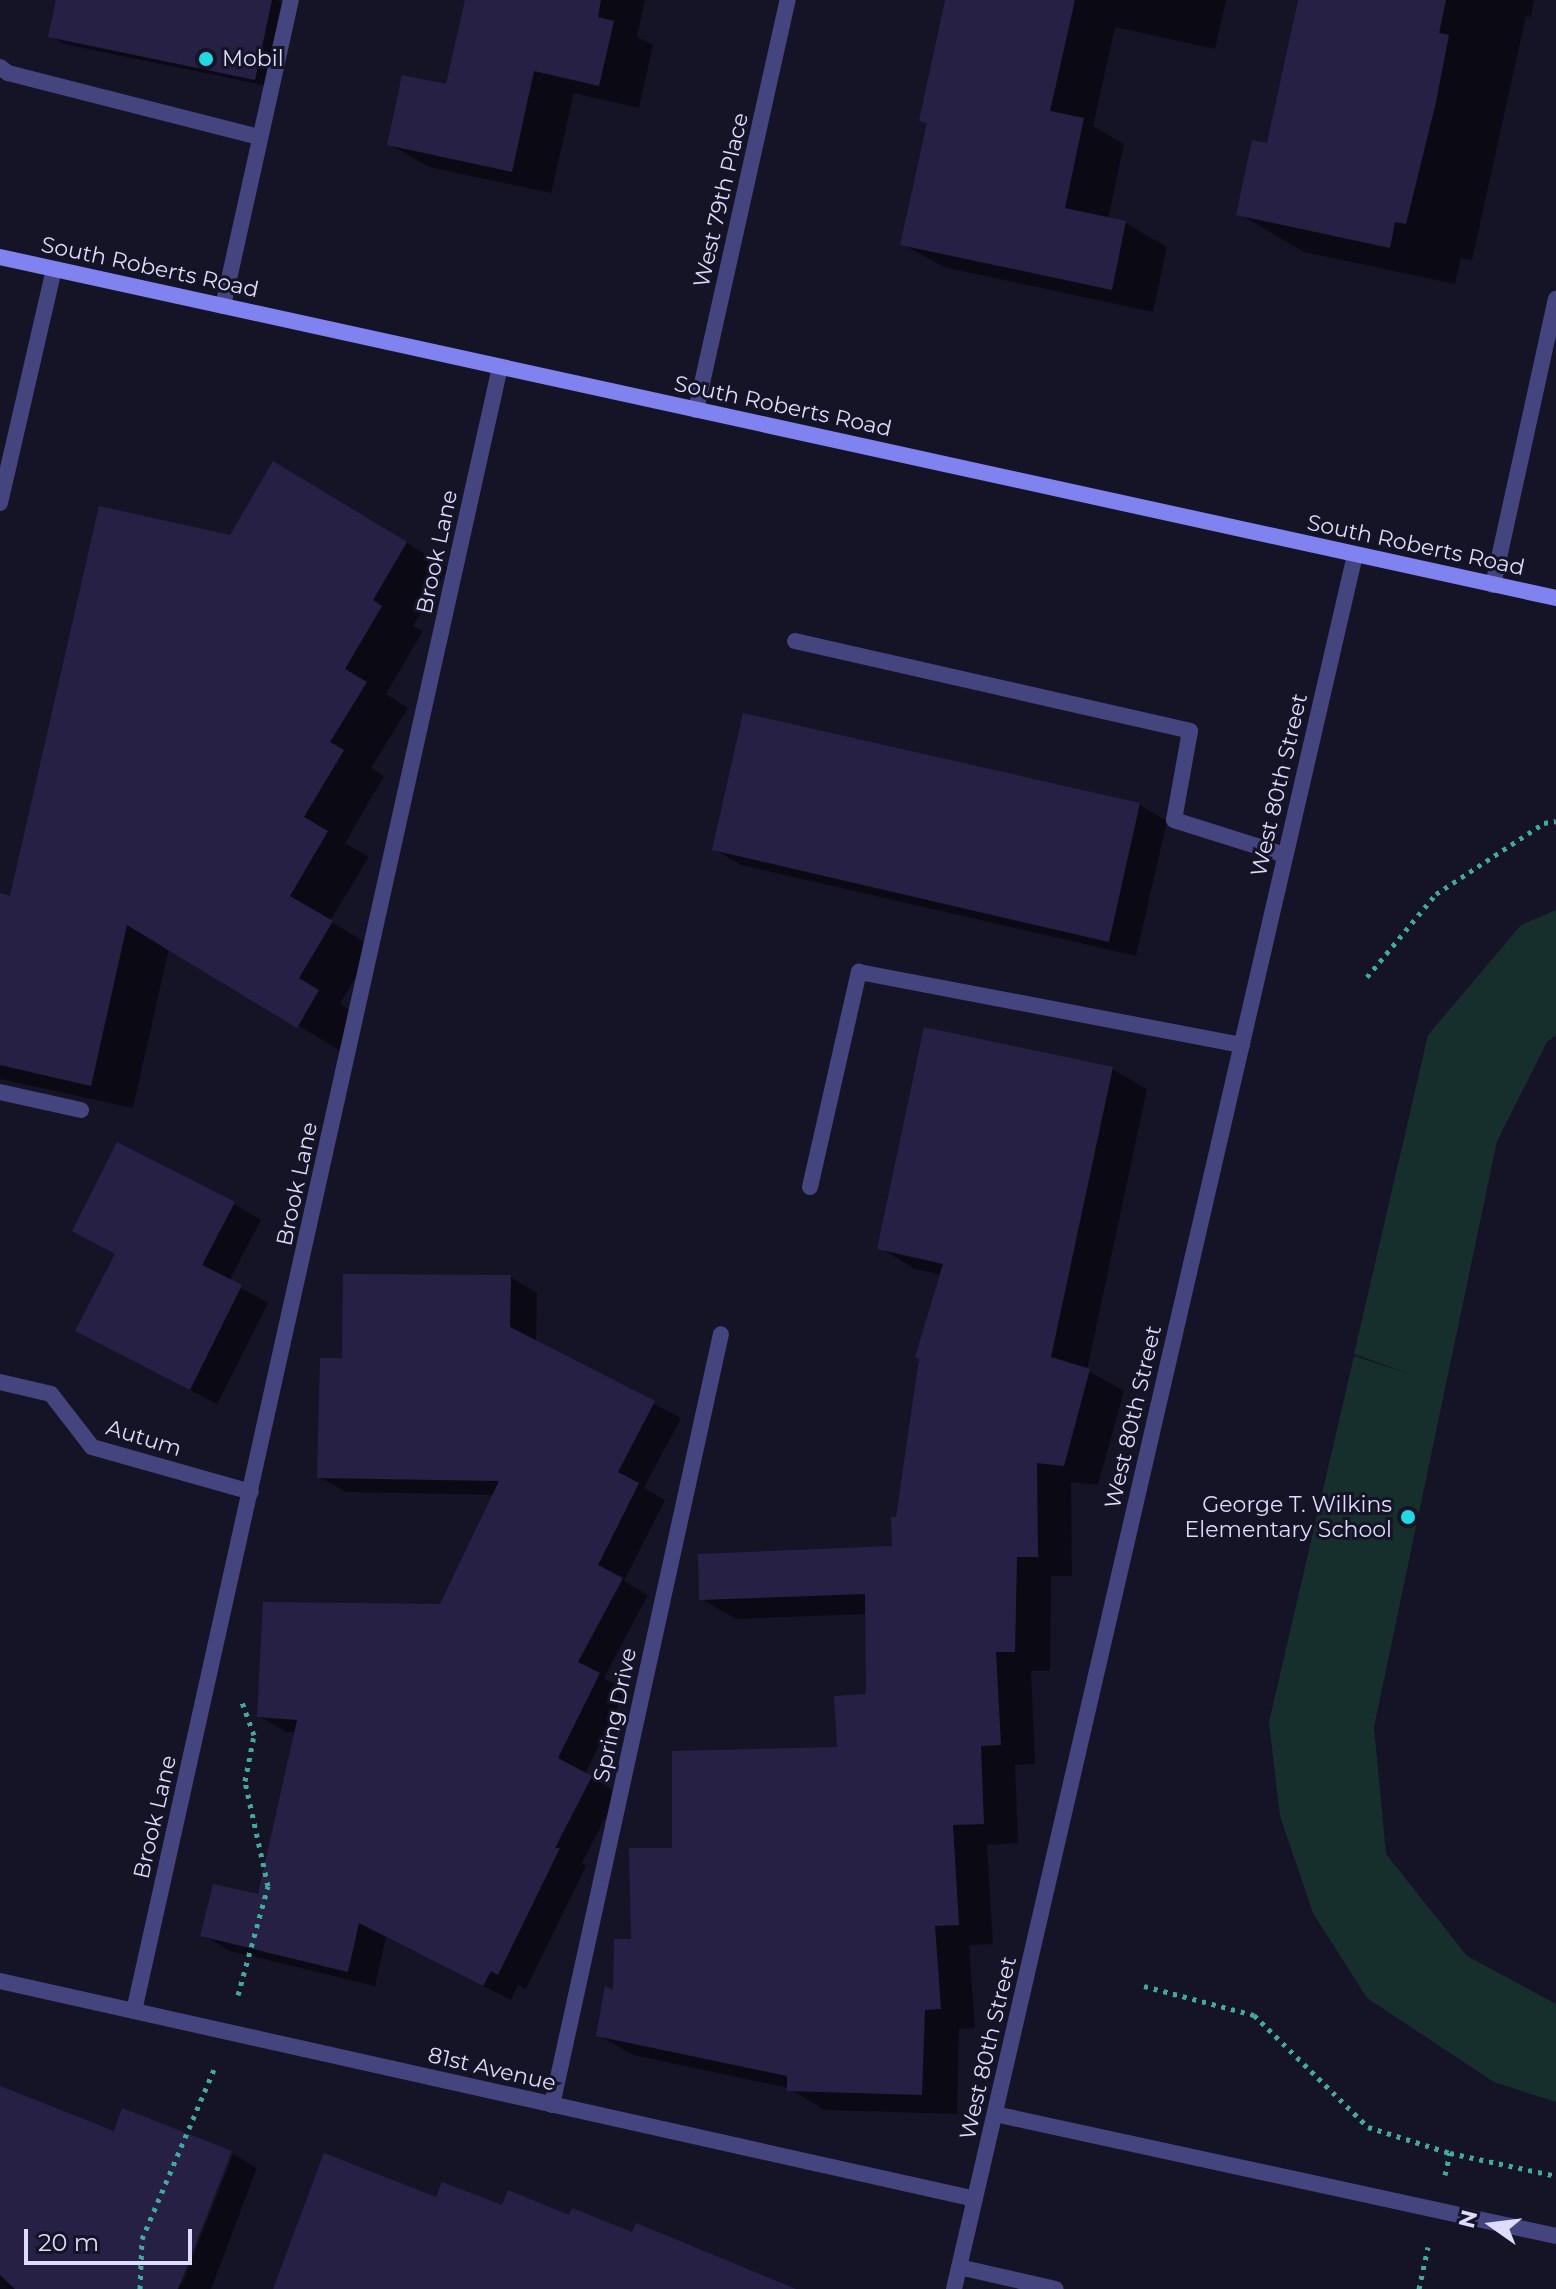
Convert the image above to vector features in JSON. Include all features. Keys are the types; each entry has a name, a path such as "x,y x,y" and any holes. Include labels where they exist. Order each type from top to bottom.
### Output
{"street":[{"path":"223,306 291,0"},
{"name":"West 79th Place","path":"696,410 788,0"},
{"path":"0,67 8,73 259,137"},
{"name":"South Roberts Road","path":"0,257 1556,598"},
{"path":"1,494 54,269"},
{"path":"1493,585 1556,299"},
{"name":"Brook Lane","path":"134,2011 500,367"},
{"name":"West 80th Street","path":"954,2289 1355,555"},
{"path":"795,641 1190,731 1174,820 1285,855"},
{"path":"810,1187 859,972 1242,1045"},
{"path":"0,1092 81,1110"},
{"name":"Spring Drive","path":"552,2105 721,1334"},
{"name":"Autum","path":"0,1382 51,1394 92,1447 251,1492"},
{"name":"81st Avenue","path":"0,1981 975,2199"},
{"path":"995,2114 1556,2236"},
{"path":"959,2267 1056,2289"}],"path":[{"path":"1367,977 1436,894 1544,823 1556,821"},
{"path":"140,2289 142,2239 204,2097 228,2032 268,1886 245,1781 254,1735 218,1635"},
{"path":"1144,1986 1254,2015 1368,2127 1450,2153 1556,2176"}],"green space":[{"path":"1556,910 1556,1035 1547,1042 1497,1141 1374,1727 1386,1854 1467,1956 1556,2004 1556,2102 1494,2082 1367,1998 1313,1913 1280,1816 1269,1722 1354,1356 1413,1375 1354,1354 1428,1035 1521,925"}],"building":[{"name":"Mobil","path":"56,0 272,0 255,80 48,37"},
{"path":"465,0 601,0 598,17 614,21 599,86 534,71 512,172 387,145 402,75 446,84"},
{"path":"945,0 1075,0 1050,111 1084,118 1065,208 1126,221 1112,290 900,245 927,123 919,121"},
{"path":"1298,0 1446,0 1439,33 1449,35 1436,102 1406,224 1395,222 1390,248 1236,215 1252,140 1267,143"},
{"path":"273,461 407,542 373,600 382,606 345,669 367,682 330,742 344,750 304,817 328,831 290,896 333,921 299,978 319,990 297,1028 127,925 91,1086 0,1065 0,893 10,896 99,506 230,535"},
{"path":"743,713 1140,803 1109,942 712,850"},
{"path":"924,1027 1113,1067 1051,1357 1090,1369 1064,1466 1037,1463 1038,1557 1017,1557 1015,1652 996,1652 1001,1745 981,1746 984,1824 953,1825 959,1925 935,1926 941,2009 925,2010 922,2095 787,2091 787,2076 596,2036 605,1986 613,1990 614,1939 631,1939 629,1848 672,1848 672,1751 837,1747 834,1696 866,1694 865,1594 699,1600 698,1554 892,1546 891,1517 896,1517 919,1359 915,1357 943,1264 877,1249"},
{"path":"117,1142 235,1202 202,1265 242,1285 190,1390 75,1331 115,1254 72,1231"},
{"path":"343,1274 511,1275 510,1327 655,1401 618,1472 639,1483 598,1565 623,1578 578,1662 600,1673 558,1758 592,1776 555,1848 560,1848 498,1975 491,1971 483,1986 359,1923 348,1972 200,1936 213,1884 258,1894 297,1720 257,1717 263,1602 440,1604 499,1481 317,1478 320,1358 342,1358"},
{"path":"0,2086 114,2131 122,2108 232,2151 178,2289 15,2289 0,2275"},
{"path":"324,2153 436,2197 442,2182 502,2205 508,2190 569,2215 572,2208 632,2232 636,2223 796,2289 273,2289"}],"place":[{"name":"Mobil","path":"206,59"},
{"name":"George T. Wilkins Elementary School","path":"1408,1517"}]}
